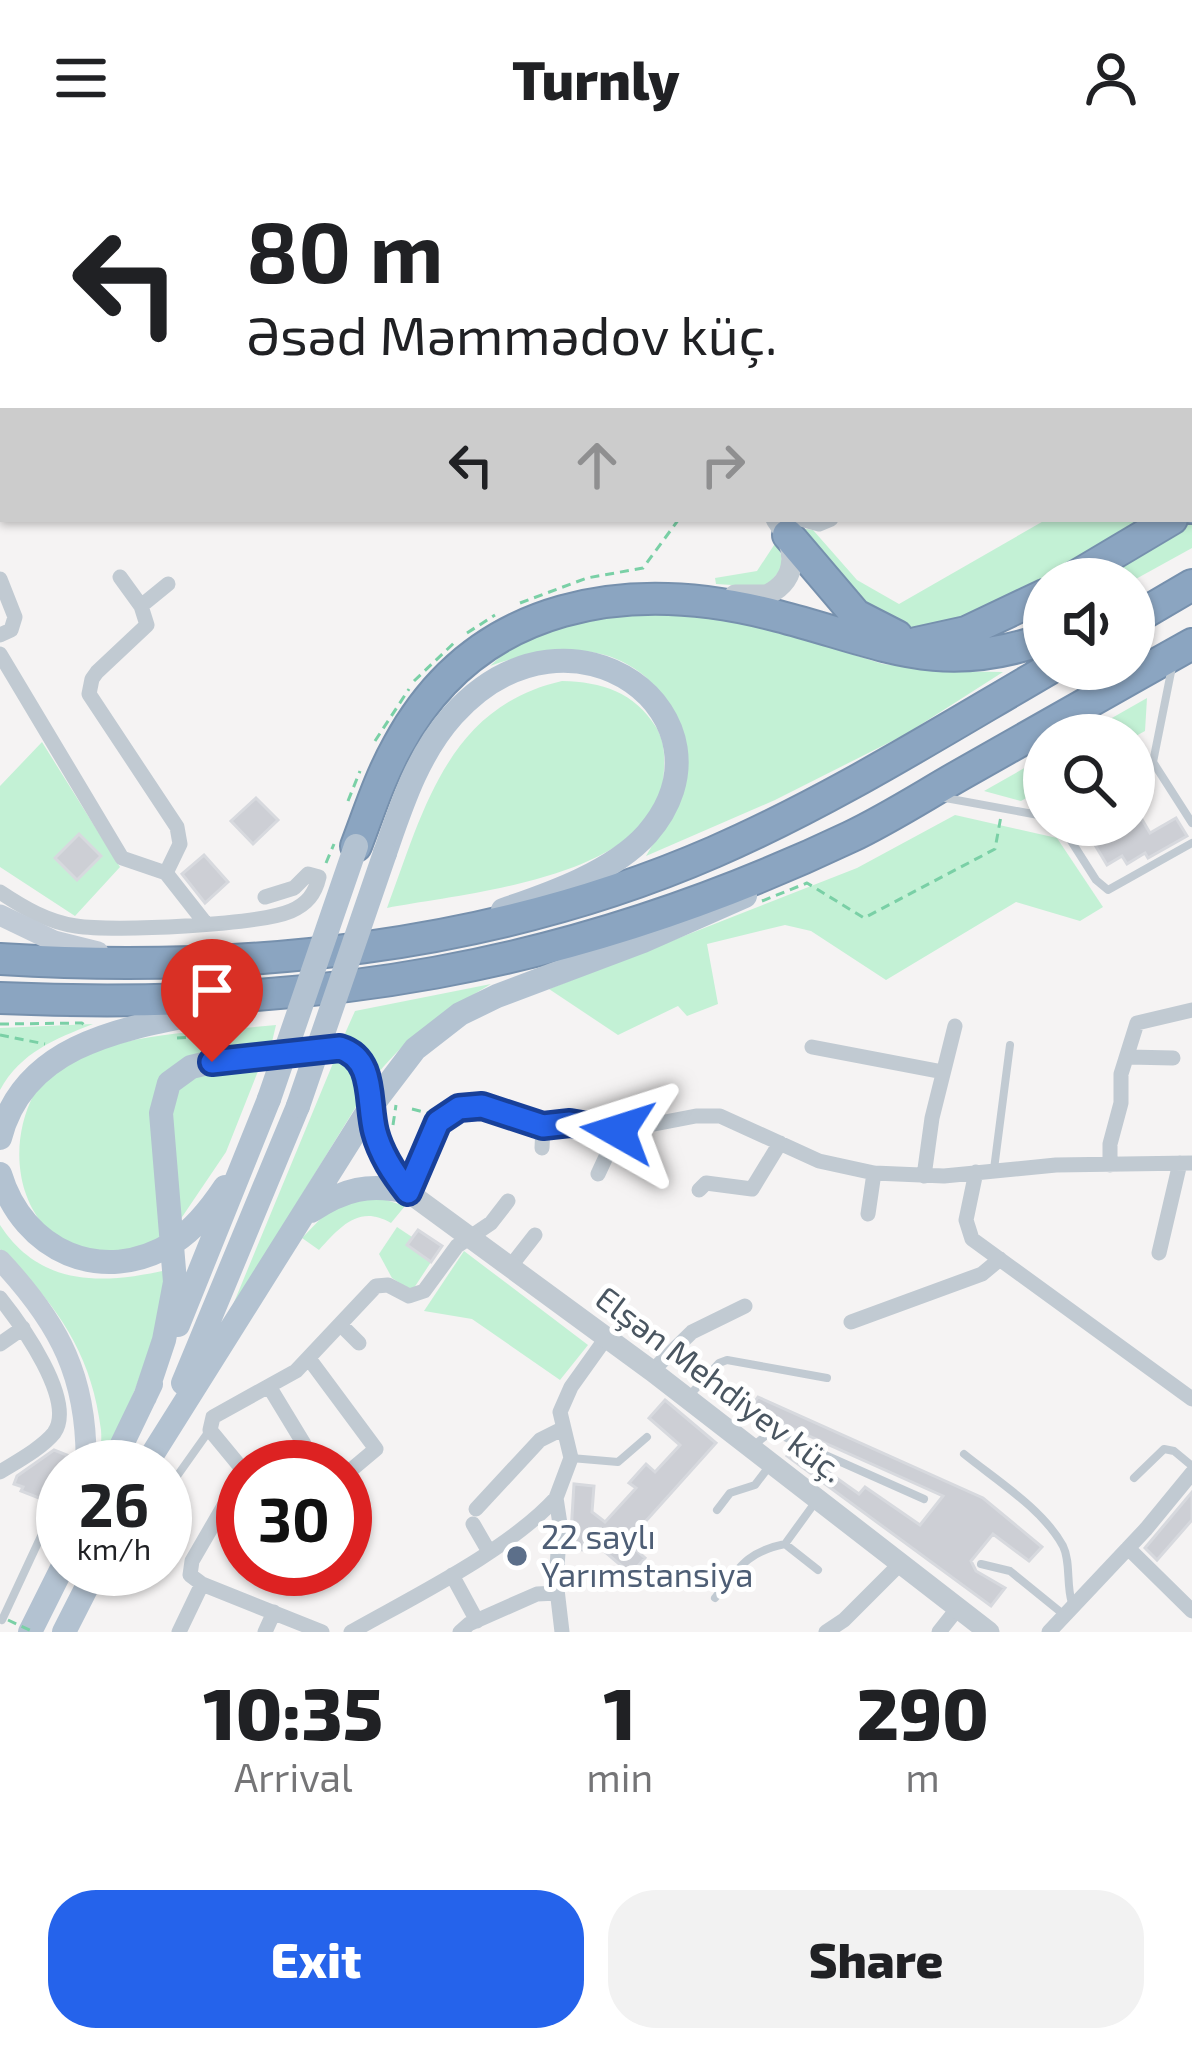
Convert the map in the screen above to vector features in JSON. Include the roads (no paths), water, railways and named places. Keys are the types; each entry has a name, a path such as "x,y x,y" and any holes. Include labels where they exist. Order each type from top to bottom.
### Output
{"highway":[{"path":"1106,558 1167,522"},
{"path":"788,524 856,615 890,634 926,642"},
{"path":"1155,594 1192,581"},
{"path":"1155,605 1192,581"},
{"path":"370,850 398,743 442,684 500,638 580,604 645,596 717,602 866,643 943,658 1023,645"},
{"path":"866,643 926,642 965,632 1023,605"},
{"path":"0,998 166,1002 283,995 438,974 573,942 738,887 854,835 1183,649"},
{"path":"0,959 170,962 302,954 430,935 563,905 711,854 830,797 1023,684"}],"main road":[{"path":"124,1440 370,850 433,741 472,696 502,677 554,660 579,659 603,666 646,691 668,724 675,765 658,818 637,844 587,875 430,935"},
{"path":"161,1440 299,1220 383,1106 415,1048 460,1014 710,913 854,835"},
{"path":"157,1440 298,1106 370,850"},
{"path":"0,915 74,947 170,962"},
{"path":"0,1138 13,1100 25,1083 64,1053 123,1033 283,995"},
{"path":"145,1397 171,1314 175,1282 160,1113 163,1096 177,1074 212,1062 340,1048 356,1055 383,1106"},
{"path":"0,1174 24,1224 39,1238 70,1255 107,1262 128,1260 173,1243 201,1218 227,1183 269,1099"},
{"path":"299,1220 345,1190 385,1186 408,1192"},
{"path":"0,1260 47,1316 69,1357 83,1405 85,1440"},
{"path":"19,1626 41,1596"},
{"path":"64,1632 82,1596"}],"street":[{"path":"580,604 647,590 767,595 784,584 792,567 788,524 824,522"},
{"path":"119,577 141,606 147,626 97,672 89,694 177,827 180,844 166,874"},
{"path":"0,579 15,616 11,630 0,635"},
{"path":"141,606 168,584"},
{"path":"0,654 122,858 166,874 206,924"},
{"path":"0,892 33,913 77,926 206,924 286,913 314,893 319,877 308,874 294,888 265,897"},
{"path":"1110,1165 1121,1074 1137,1023 1192,1010"},
{"path":"924,1176 956,1026"},
{"path":"812,1047 943,1072"},
{"path":"1130,1057 1173,1058"},
{"path":"383,1106 380,1148 408,1192"},
{"path":"408,1192 438,1122 459,1108 482,1106 543,1126 570,1123 618,1131 720,1116 834,1167 874,1173 924,1176 1186,1163 1159,1253"},
{"path":"542,1148 543,1126"},
{"path":"598,1174 618,1131"},
{"path":"699,1190 706,1183 752,1190 780,1143"},
{"path":"976,1172 966,1229 972,1239 1192,1400"},
{"path":"868,1214 874,1173"},
{"name":"Elşən Mehdiyev küç.","path":"408,1192 652,1371 989,1632"},
{"path":"218,1440 210,1430 220,1411 270,1388 310,1360 376,1286 388,1285 410,1296 424,1291 467,1238 491,1223 508,1201"},
{"path":"510,1268 536,1235"},
{"path":"851,1322 982,1274 1000,1259"},
{"path":"0,1298 23,1328 51,1381 59,1420 51,1436 0,1472"},
{"path":"652,1371 692,1332 745,1306"},
{"path":"342,1326 359,1343"},
{"path":"0,1344 23,1328"},
{"path":"581,1630 562,1628 557,1593 560,1524 556,1498 571,1458 560,1412 567,1393 606,1338"},
{"path":"310,1360 369,1440"},
{"path":"270,1388 302,1440"},
{"path":"488,1550 474,1517 540,1440 562,1430"},
{"path":"1049,1632 1128,1548 1192,1470"},
{"path":"351,1632 452,1575 556,1498"},
{"path":"216,1520 190,1575 322,1632"},
{"path":"1128,1548 1192,1611"},
{"path":"826,1632 901,1563"},
{"path":"452,1575 477,1621"},
{"path":"179,1632 202,1584"},
{"path":"460,1632 537,1594 557,1593"},
{"path":"939,1632 958,1608"},
{"path":"265,1632 274,1612"}],"lane":[{"path":"1155,754 1183,649"},
{"path":"1155,765 1192,823"},
{"path":"926,794 1023,812"},
{"path":"1074,846 1108,890 1192,843"},
{"path":"994,1170 1010,1045"},
{"path":"687,1398 727,1360 827,1378"},
{"path":"192,1455 210,1430"},
{"path":"752,1447 769,1433 778,1434 924,1499"},
{"path":"571,1458 618,1462 646,1437"},
{"path":"1134,1478 1164,1449 1174,1451 1192,1470"},
{"path":"964,1454 1024,1503 1060,1542 1068,1609"},
{"path":"717,1510 730,1493 755,1485 772,1463"},
{"path":"715,1598 748,1556 785,1544 818,1498"},
{"path":"785,1544 818,1570"},
{"path":"981,1564 1010,1571 1068,1609"},
{"path":"19,1626 36,1565"}],"place":[{"name":"22 saylı Yarımstansiya","path":"517,1556"}]}
